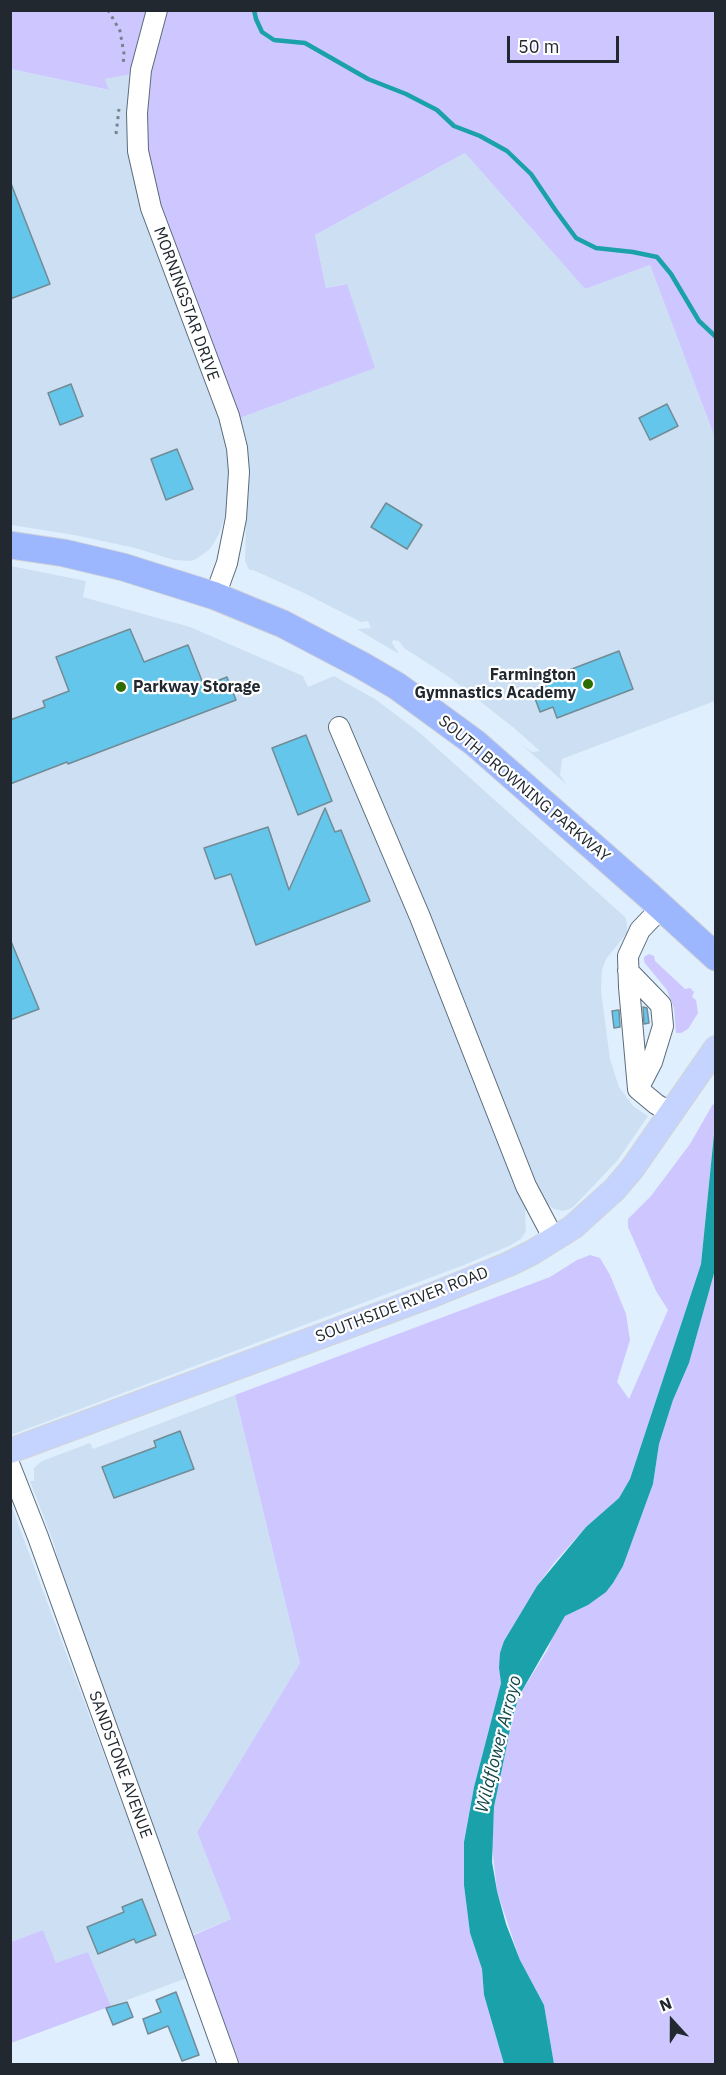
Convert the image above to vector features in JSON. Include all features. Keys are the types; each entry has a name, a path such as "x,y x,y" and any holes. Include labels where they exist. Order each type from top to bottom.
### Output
{"highway":[{"name":"SOUTH BROWNING PARKWAY","path":"10,545 114,565 215,596 292,629 397,686 475,743 716,957"},
{"path":"670,915 716,939"}],"main road":[{"name":"SOUTHSIDE RIVER ROAD","path":"10,1451 435,1294 509,1264 554,1239 596,1208 615,1189 716,1048"}],"street":[{"name":"MORNINGSTAR DRIVE","path":"157,10 141,69 137,113 138,151 151,208 228,416 237,448 239,472 236,518 227,564 215,596"},
{"path":"339,727 420,917 526,1186 554,1239"},
{"path":"670,915 640,930 628,956 628,971 639,1089 671,1113"},
{"path":"628,971 661,1005 663,1026 652,1062 639,1089"},
{"name":"SANDSTONE AVENUE","path":"10,1466 39,1537 228,2064"}],"path":[{"path":"108,10 120,31 124,54 122,77"},
{"path":"116,134 120,100"}],"shaded area":[{"path":"11,11 147,11 132,74 105,79 109,90 11,69"},
{"path":"165,11 715,11 715,438 650,265 585,289 465,153 315,235 326,288 347,284 375,368 237,419 155,195 144,134 149,79 155,45"},
{"path":"11,69 108,90 105,79 132,74 128,125 135,181 162,264 228,442 231,467 227,510 214,543 209,550 196,559 174,560 135,548 11,525"},
{"path":"465,153 585,289 650,265 715,438 715,701 562,759 560,775 567,785 521,744 532,752 540,751 514,728 449,677 404,648 399,641 393,640 392,643 399,654 357,629 371,628 368,621 361,622 302,592 249,570 245,561 247,488 237,419 374,368 346,284 326,288 315,235"},
{"path":"11,566 86,581 83,597 190,627 303,676 308,687 334,676 375,699 420,733 625,917 627,933 606,959 602,970 601,991 610,1059 619,1087 633,1106 648,1116 617,1161 572,1208 563,1211 554,1209 546,1203 525,1211 526,1231 521,1239 509,1246 11,1435"},
{"path":"649,954 654,956 655,961 685,989 690,988 694,992 692,997 696,1000 698,1013 688,1029 681,1033 676,1033 674,1008 667,990 644,962 644,957"},
{"path":"713,1104 715,1124 701,1264 630,1479 619,1498 586,1527 554,1563 537,1586 504,1641 499,1668 501,1683 474,1787 464,1841 464,1885 470,1933 482,1969 484,1995 504,2064 240,2064 192,1936 231,1919 197,1832 300,1663 235,1395 550,1277 577,1260 590,1255 600,1258 610,1275 626,1314 630,1340 617,1382 629,1399 668,1310 656,1291 628,1227 628,1219 651,1196 690,1144"},
{"path":"715,1270 715,2064 554,2064 544,2005 520,1960 497,1891 492,1846 494,1807 503,1760 519,1696 548,1649 555,1630 565,1616 588,1605 613,1583 623,1566 653,1484 659,1444 673,1400 689,1363"},
{"path":"235,1395 300,1663 197,1832 231,1919 192,1935 30,1481 34,1481 34,1468 42,1461 90,1443 93,1449"},
{"path":"10,1502 187,1978 111,2006 88,1952 56,1964 43,1930 11,1942"},
{"path":"43,1930 56,1963 88,1952 111,2006 11,2043 11,1942"}],"water":[{"name":"Wildflower Arroyo","path":"715,1124 715,1270 689,1363 673,1400 659,1444 653,1484 623,1566 613,1583 606,1592 588,1605 565,1616 519,1696 512,1720 494,1807 492,1862 506,1924 520,1960 544,2005 554,2064 504,2064 484,1995 482,1969 470,1933 464,1885 464,1842 474,1787 501,1683 500,1653 504,1641 537,1586 586,1527 619,1498 630,1479 701,1264"}],"building":[{"path":"10,181 50,284 10,299"},
{"path":"71,384 83,416 60,425 48,393"},
{"path":"667,404 678,426 650,440 639,418"},
{"path":"177,449 193,489 166,500 151,459"},
{"path":"386,503 422,525 407,549 371,527"},
{"path":"130,629 144,662 188,645 204,686 227,677 236,700 10,784 10,720 45,707 43,701 69,691 56,657"},
{"name":"Farmington Gymnastics Academy","path":"619,651 633,689 557,718 553,707 540,712 533,693 546,688 543,680"},
{"path":"306,735 332,801 298,815 272,748"},
{"path":"325,808 335,832 341,830 370,901 256,945 231,874 215,879 204,848 268,827 289,890"},
{"path":"10,939 39,1009 10,1020"},
{"path":"643,1007 647,1008 649,1023 644,1024"},
{"path":"619,1010 620,1027 614,1028 612,1011"},
{"path":"180,1431 194,1469 114,1498 102,1467 156,1447 154,1441"},
{"path":"142,1899 156,1935 136,1943 134,1939 98,1954 87,1927 124,1912 122,1907"},
{"path":"176,1992 199,2055 182,2061 168,2026 148,2034 143,2019 161,2012 156,2000"},
{"path":"127,2002 133,2017 113,2025 106,2008"}],"waterway":[{"path":"254,10 262,32 274,40 305,43 368,79 406,94 437,110 454,126 480,136 507,151 531,174 576,238 596,248 657,257 671,274 699,321 716,337"}],"place":[{"name":"Farmington Gymnastics Academy","path":"588,684"},
{"name":"Parkway Storage","path":"121,687"}]}
